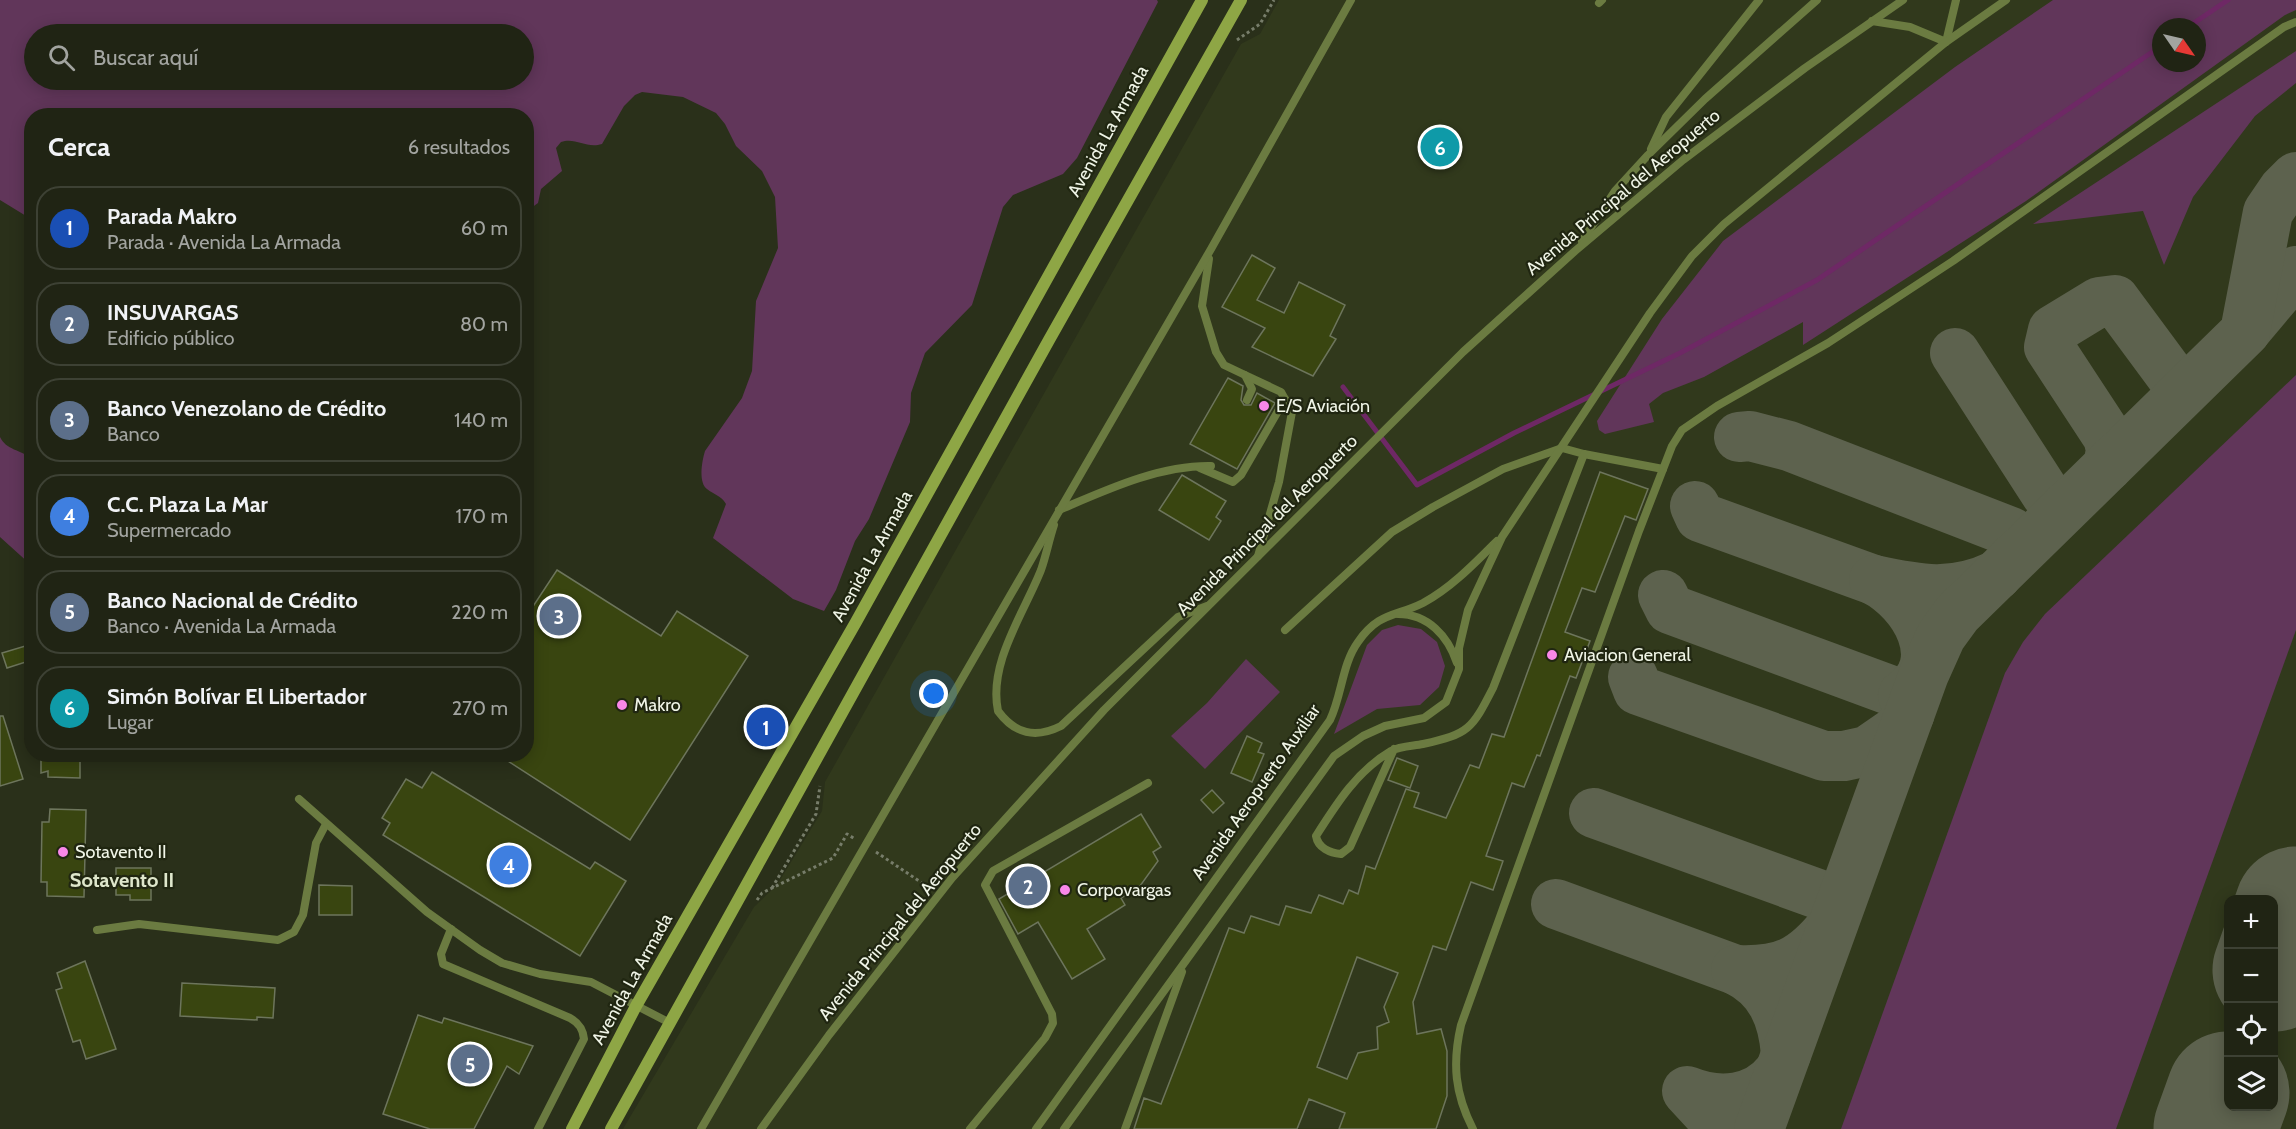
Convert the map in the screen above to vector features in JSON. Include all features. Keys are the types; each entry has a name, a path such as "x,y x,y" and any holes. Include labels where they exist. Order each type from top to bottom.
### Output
{"main road":[{"name":"Avenida La Armada","path":"572,1129 636,1006 856,622 1202,0"},
{"path":"611,1129 1049,340 1241,0"}],"lane":[{"path":"701,1129 1211,249 1351,0"},
{"path":"1648,155 1666,117 1759,0"},
{"path":"1575,251 1615,191 1648,155 1706,99 1817,0"},
{"name":"Avenida Principal del Aeropuerto","path":"761,1129 829,1035 952,878 1104,710 1463,352 1575,251 1683,160 1805,68 1903,0"},
{"path":"1872,21 1910,27 1946,42 1956,0"},
{"name":"Avenida Aeropuerto Auxiliar","path":"1064,1129 1334,756 1363,736 1385,726 1424,718 1437,709 1451,693 1459,669 1459,648 1468,610 1502,537 1636,333 1692,256 1724,224 1946,42 2006,0"},
{"path":"1473,1129 1456,1088 1455,1050 1461,1025 1663,469 1677,437 1692,422 1828,343 1953,261 2284,27 2296,22"},
{"path":"1211,249 1203,285 1202,306 1220,359 1224,365 1281,392 1292,412 1279,482 1258,557"},
{"path":"1245,375 1252,389 1247,400"},
{"path":"1195,466 1233,482 1241,475 1285,399"},
{"path":"1285,630 1392,532 1503,469 1562,448 1663,469"},
{"path":"1394,750 1350,848 1341,854 1324,849 1317,842 1316,836 1342,795 1374,763 1394,750 1466,732 1480,713 1493,688 1584,454"},
{"path":"1211,466 1195,466 1108,489 1058,511 1041,569 1012,637 996,686 998,711 1016,729 1039,735 1061,726 1178,617 1211,604"},
{"name":"Avenida Aeropuerto Auxiliar","path":"1036,1129 1330,720 1337,706 1348,662 1356,645 1368,629 1388,615 1423,603 1472,566 1502,537"},
{"path":"1388,615 1419,616 1434,627 1450,646 1459,669"},
{"path":"970,1129 1045,1038 1053,1023 1052,1014 985,885 993,871 1149,783"},
{"path":"299,799 427,912 502,963 540,974 591,982 670,1023"},
{"path":"97,930 139,924 278,940 294,933 303,915 316,843 326,825"},
{"path":"451,929 441,954 441,960 447,967 570,1018 578,1022 583,1031 584,1039 538,1129"},
{"path":"1125,1129 1186,961"}],"path":[{"path":"1234,42 1260,24 1274,0"},
{"path":"772,888 816,814 819,787 825,777"}],"shaded area":[{"path":"0,0 1157,0 1158,2 1077,158 1063,174 1013,195 1003,207 972,305 925,353 911,393 910,422 869,519 855,541 836,590 824,611 793,599 713,538 726,504 702,482 704,455 742,398 752,371 756,301 778,248 775,197 762,171 736,146 725,124 716,113 683,97 642,92 635,95 624,106 602,144 561,142 556,148 562,171 541,189 538,203 534,206 534,108 24,108 24,215 0,200"},
{"path":"1279,0 2296,0 2296,1129 623,1129 754,907 777,885 822,811 825,782 1241,44 1260,34"},
{"path":"2053,0 2296,0 2296,10 2285,15 2206,72 2206,18 2152,18 2152,72 2206,72 2026,201 1803,345 1803,322 1704,377 1663,393 1649,404 1654,422 1605,434 1599,430 1597,421 1662,319 1723,241 1955,67"},
{"path":"2296,51 2296,83 2255,116 2193,197 2164,265 2143,211 2033,224"},
{"path":"2296,375 2296,630 2116,1129 1841,1129 2005,673 2023,642 2045,614"},
{"path":"0,437 10,447 24,454 24,559 0,537"},
{"path":"1398,625 1421,629 1437,642 1445,666 1439,687 1420,705 1377,709 1334,734 1367,645 1382,630"},
{"path":"1246,659 1280,692 1205,769 1171,736 1207,703"}],"building":[{"path":"1252,255 1275,268 1257,300 1284,313 1299,282 1345,305 1330,336 1336,339 1313,376 1252,347 1265,328 1222,307"},
{"path":"1228,378 1243,386 1241,400 1244,405 1251,405 1257,393 1275,403 1237,469 1190,444"},
{"path":"1600,472 1648,489 1636,520 1625,516 1595,592 1582,588 1565,632 1590,641 1576,678 1570,676 1540,756 1537,755 1524,787 1512,783 1486,856 1503,861 1493,890 1471,882 1446,950 1433,946 1413,1002 1417,1034 1441,1029 1447,1051 1447,1096 1436,1129 1339,1129 1345,1113 1309,1099 1297,1129 1134,1129 1144,1098 1161,1104 1229,928 1244,933 1251,916 1279,925 1286,906 1311,913 1319,895 1343,904 1349,890 1358,894 1366,866 1375,869 1406,789 1419,793 1414,807 1446,818 1470,765 1479,768 1492,734 1504,737","holes":["1357,957 1398,973 1384,1007 1389,1022 1377,1027 1378,1049 1358,1053 1347,1079 1317,1067"]},
{"path":"1182,475 1226,501 1216,517 1221,521 1209,540 1159,510"},
{"name":"Makro","path":"557,570 661,636 677,611 748,656 630,840 509,762 534,762 534,605"},
{"path":"24,646 24,663 7,668 2,653"},
{"path":"0,716 3,716 23,779 0,786"},
{"path":"1247,736 1262,743 1258,752 1264,754 1252,782 1231,773"},
{"path":"1397,758 1418,766 1410,788 1388,780"},
{"path":"41,762 80,762 80,778 48,777 48,771 41,773"},
{"path":"432,772 590,869 595,862 626,881 580,956 383,835 390,823 382,818 406,779 422,788"},
{"path":"1212,790 1224,803 1213,813 1201,800"},
{"name":"Sotavento II","path":"50,809 86,810 84,897 47,896 47,882 41,882 42,822 49,822"},
{"name":"Corpovargas","path":"1141,814 1161,847 1153,852 1158,861 1140,886 1121,898 1125,905 1087,929 1105,959 1072,979 1038,922 1018,934 999,899"},
{"path":"116,868 151,868 151,900 130,900 130,895 116,895"},
{"path":"319,885 352,886 352,915 319,915"},
{"path":"85,961 116,1049 86,1059 80,1040 73,1042 56,990 62,988 57,973"},
{"path":"182,983 275,988 273,1018 257,1017 257,1020 180,1016"},
{"path":"418,1015 442,1023 444,1018 533,1046 519,1074 507,1066 474,1129 430,1129 383,1114"}],"waterway":[{"path":"2201,18 2228,0"},
{"path":"1343,387 1417,485 1514,433 1680,353 1817,280 2152,52"}],"taxiway":[{"path":"1759,1129 1924,674 1941,636 1957,614 2245,332 2268,212 2283,190 2296,177"},
{"path":"2247,329 2296,271"},
{"path":"2108,466 2111,450 2108,437 2049,347 2053,330 2099,302 2115,300 2183,392"},
{"path":"1955,353 2046,494"},
{"path":"1739,437 1750,436 1789,446 2011,532"},
{"path":"1695,506 1700,517 1874,580"},
{"path":"1633,677 1638,690 1824,756 1844,756 1867,751 1896,731 1909,715 1903,695 1917,681 1924,666 1926,650 1922,633 1903,602 1874,580 1936,589 1966,586 1997,575"},
{"path":"1663,595 1670,609 1903,695"},
{"path":"1594,813 1829,898"},
{"path":"1556,904 1736,970"},
{"path":"1786,1054 1782,1028 1773,1004 1758,985 1736,970 1766,969 1790,962 1811,948 1832,926"},
{"path":"1722,1129 1687,1091 1712,1098 1736,1097 1759,1089 1778,1073"}],"runway":[{"path":"2278,959 2296,908"},
{"path":"2215,1129 2224,1104"}],"place":[{"name":"Simón Bolívar El Libertador","path":"1440,147"},
{"name":"E/S Aviación","path":"1264,406"},
{"name":"Banco Venezolano de Crédito","path":"559,616"},
{"name":"Aviacion General","path":"1552,655"},
{"name":"Makro","path":"622,705"},
{"name":"Parada Makro","path":"766,727"},
{"name":"Sotavento II","path":"63,852"},
{"name":"C.C. Plaza La Mar","path":"509,865"},
{"name":"INSUVARGAS","path":"1028,886"},
{"name":"Corpovargas","path":"1065,890"},
{"name":"Banco Nacional de Crédito","path":"470,1064"}],"district":[{"name":"Sotavento II","path":"122,880"}]}
